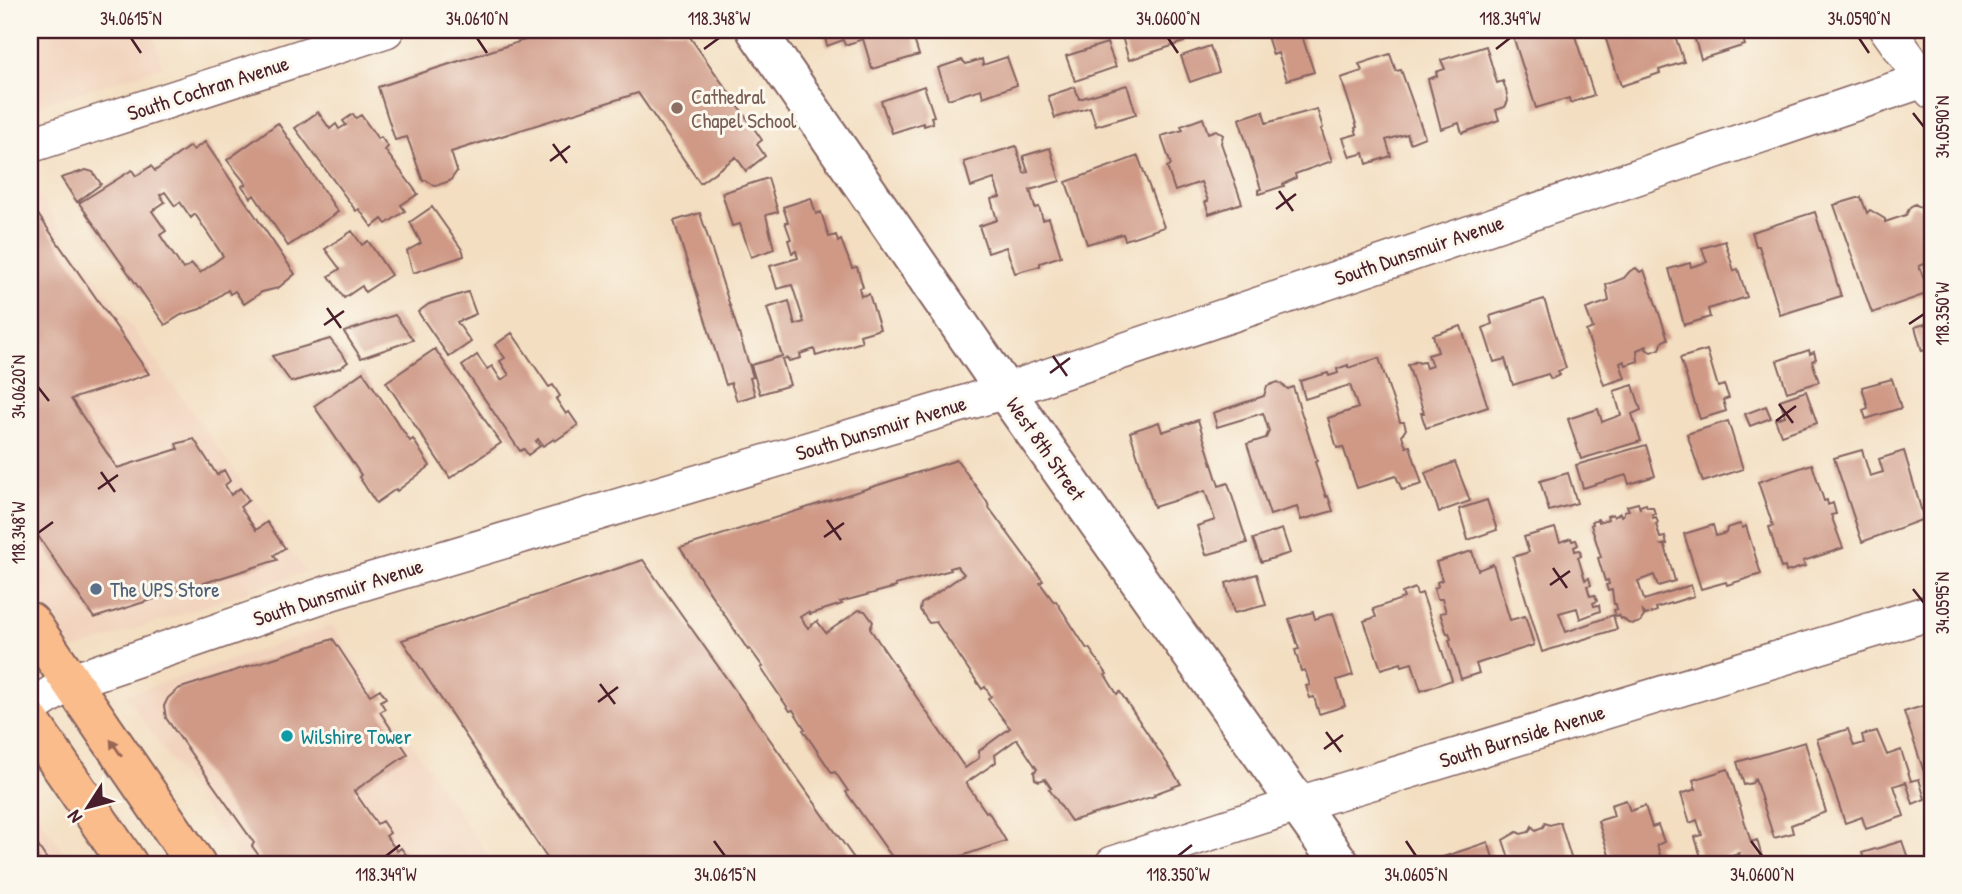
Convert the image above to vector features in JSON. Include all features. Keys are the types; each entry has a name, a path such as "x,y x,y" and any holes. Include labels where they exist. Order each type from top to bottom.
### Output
{"main road":[{"path":"30,622 196,864"},
{"path":"30,721 128,864"}],"street":[{"name":"South Cochran Avenue","path":"30,145 386,30"},
{"name":"West 8th Street","path":"756,30 1005,391 1340,864"},
{"path":"1888,30 1930,83"},
{"name":"South Dunsmuir Avenue","path":"30,709 71,682 332,592 1005,391 1930,83"},
{"name":"South Burnside Avenue","path":"1113,864 1299,804 1932,612"}],"shaded area":[{"path":"30,30 152,30 163,67 30,107"},
{"path":"30,184 306,572 30,665"},
{"name":"Wilshire Tower","path":"332,625 493,864 241,864 126,695"},
{"path":"30,805 72,864 30,864"}],"building":[{"path":"556,30 685,30 762,140 757,144 765,156 746,171 736,157 700,183 638,93 451,152 457,171 450,181 435,186 423,181 407,137 395,140 378,87"},
{"path":"823,30 911,30 919,55 872,69 863,39 845,45 843,40 827,46"},
{"path":"1120,30 1181,30 1184,42 1129,60"},
{"path":"1265,30 1300,30 1314,72 1287,80 1278,53 1273,55"},
{"path":"1511,30 1573,30 1594,95 1570,103 1569,98 1536,108"},
{"path":"1603,30 1673,30 1684,62 1621,86"},
{"path":"1692,30 1750,30 1741,33 1745,45 1701,59"},
{"path":"1107,43 1116,67 1075,81 1066,56"},
{"path":"1210,46 1219,72 1190,82 1181,56"},
{"path":"1486,46 1497,83 1503,81 1508,101 1505,107 1496,110 1499,120 1462,133 1459,123 1441,129 1428,79 1445,69 1441,60"},
{"path":"1390,54 1396,71 1401,70 1425,137 1410,143 1407,134 1386,140 1391,156 1367,164 1364,153 1350,157 1343,138 1357,134 1357,127 1341,78 1362,71 1359,64"},
{"path":"1007,57 1017,85 983,97 981,89 948,99 938,68 962,60 966,64 982,59 983,65"},
{"path":"1127,85 1136,114 1096,126 1090,107 1055,118 1048,96 1075,87 1079,99"},
{"path":"924,86 934,116 931,117 933,123 924,126 923,123 892,133 881,101"},
{"path":"1317,109 1332,161 1295,174 1296,178 1283,184 1284,186 1259,194 1258,190 1261,189 1239,119 1263,111 1266,123"},
{"path":"318,112 330,129 336,124 339,129 346,125 343,121 353,114 356,118 361,115 378,139 381,137 388,147 385,150 418,194 401,205 405,211 386,224 382,219 372,227 359,209 356,211 295,128"},
{"path":"1203,118 1208,133 1216,130 1223,135 1221,143 1242,203 1209,214 1205,202 1208,201 1201,182 1175,191 1167,167 1171,165 1161,136 1183,130 1181,126"},
{"path":"278,123 338,212 288,246 254,195 251,198 242,186 246,184 227,160"},
{"path":"205,142 295,274 278,288 262,292 244,304 235,291 230,294 228,290 200,309 181,315 165,325 79,203 132,170 136,176 151,166 155,171 190,146 193,150","holes":["165,192 175,206 180,202 191,218 195,214 223,256 200,273 192,264 183,269 160,235 166,231 152,211 165,202 160,195"]},
{"path":"1016,146 1024,173 1028,172 1023,156 1050,148 1060,181 1030,190 1035,208 1039,207 1043,220 1049,218 1061,256 1040,263 1040,266 1015,273 1006,247 988,253 979,226 997,220 991,199 1000,197 994,179 971,187 964,162"},
{"path":"1138,156 1164,227 1125,240 1123,234 1087,244 1066,182"},
{"path":"86,170 93,172 101,184 77,202 61,178"},
{"path":"768,178 778,212 766,215 774,249 751,257 740,224 732,226 722,193"},
{"path":"1861,197 1867,213 1870,210 1885,219 1885,222 1906,215 1915,204 1924,210 1922,217 1932,247 1932,261 1919,266 1929,293 1872,313 1834,205"},
{"path":"811,198 816,214 821,212 829,237 836,235 838,242 841,240 852,268 857,267 863,287 859,288 861,296 869,294 880,329 860,335 862,342 816,356 814,349 800,354 801,358 789,361 787,358 782,359 790,385 760,394 751,365 782,356 767,308 789,301 795,325 804,322 792,285 777,289 770,266 798,258 796,251 792,253 788,240 791,239 783,207"},
{"path":"30,203 149,374 71,399 117,468 178,449 176,444 194,439 217,475 224,470 230,481 225,485 231,495 240,488 249,500 240,507 256,530 267,522 285,548 274,555 277,560 94,618 30,524"},
{"path":"432,207 464,256 413,273 407,251 421,243 410,222"},
{"path":"1815,212 1841,296 1780,315 1759,246 1756,246 1752,232"},
{"path":"700,213 753,377 750,378 755,395 737,401 731,383 726,385 674,221"},
{"path":"352,231 362,245 368,241 391,275 365,292 362,286 344,298 329,276 340,269 325,249"},
{"path":"1725,241 1734,271 1738,269 1747,297 1708,309 1710,317 1684,325 1669,269 1707,262 1702,248"},
{"path":"1636,268 1640,272 1644,270 1668,339 1663,341 1660,349 1651,352 1646,349 1647,346 1637,350 1638,361 1626,365 1624,361 1620,363 1625,378 1604,385 1586,331 1593,328 1586,309 1609,301 1606,285 1624,278"},
{"path":"468,292 476,314 457,322 471,342 449,357 418,312 429,304"},
{"path":"1544,299 1566,368 1558,371 1560,375 1551,379 1548,374 1513,385 1505,359 1494,362 1483,328 1492,324 1490,316"},
{"path":"395,315 413,340 361,358 344,332"},
{"path":"1932,322 1932,348 1922,351 1915,327"},
{"path":"1461,326 1488,407 1426,428 1421,413 1424,413 1408,365 1417,361 1424,362 1426,368 1432,366 1428,355 1438,352 1433,335"},
{"path":"512,333 549,387 553,385 560,396 556,399 566,414 569,412 578,425 543,446 538,439 536,441 540,446 528,455 524,449 520,451 462,366 477,355 487,369 492,366 501,380 509,375 500,361 505,358 495,345"},
{"path":"330,339 348,362 340,368 291,382 272,356"},
{"path":"435,349 501,443 450,478 386,382"},
{"path":"1707,350 1718,387 1724,385 1729,398 1723,400 1726,411 1700,419 1680,358"},
{"path":"1809,350 1810,354 1814,352 1816,359 1812,361 1819,382 1787,392 1777,361"},
{"path":"1379,358 1400,422 1404,422 1406,429 1402,435 1406,447 1410,446 1422,484 1402,490 1396,476 1357,488 1343,447 1337,448 1328,418 1358,408 1350,385 1305,399 1300,381 1328,373 1329,376 1348,365 1348,368"},
{"path":"363,372 430,466 376,503 359,477 361,475 314,406"},
{"path":"1892,379 1901,408 1866,419 1863,410 1868,408 1862,387"},
{"path":"1278,382 1288,389 1293,387 1326,497 1328,496 1333,511 1301,520 1297,507 1270,515 1247,444 1266,438 1269,431 1263,413 1217,427 1213,413 1264,396 1267,386"},
{"path":"1633,385 1641,410 1632,414 1641,441 1581,459 1568,419 1598,409 1602,422 1621,415 1614,391"},
{"path":"1806,391 1817,423 1781,435 1775,419 1785,416 1780,400"},
{"path":"1766,406 1771,418 1750,426 1745,414"},
{"path":"1198,420 1219,486 1228,483 1247,543 1206,555 1197,526 1215,520 1205,491 1154,507 1130,432 1159,422 1162,432"},
{"path":"1728,421 1743,469 1703,482 1687,434"},
{"path":"1646,445 1655,476 1629,484 1626,475 1583,488 1576,465"},
{"path":"1862,450 1870,476 1883,472 1879,459 1904,451 1924,519 1862,542 1834,458"},
{"path":"957,460 1043,581 1040,583 1054,602 1056,601 1107,674 1105,675 1117,694 1120,692 1181,784 1154,794 1155,796 1071,821 1045,779 1035,779 1034,772 1037,769 1017,739 995,755 996,762 966,783 986,812 988,811 1006,841 938,864 897,864 680,548","holes":["957,566 964,574 921,604 920,610 929,623 936,622 982,689 985,687 991,696 988,699 1010,728 979,751 979,758 965,768 870,629 873,622 865,611 859,610 826,633 817,621 808,628 800,617 808,612 810,614"]},
{"path":"1455,462 1470,501 1439,512 1425,473"},
{"path":"1812,464 1824,501 1827,500 1828,505 1833,503 1836,514 1831,515 1843,548 1803,561 1805,566 1786,572 1785,567 1781,568 1769,527 1773,526 1758,482"},
{"path":"1568,473 1577,503 1549,511 1540,481"},
{"path":"1487,500 1497,530 1468,540 1459,509"},
{"path":"1638,503 1640,509 1640,506 1646,504 1647,507 1653,507 1653,518 1656,517 1660,538 1665,537 1667,544 1662,545 1665,546 1675,581 1658,586 1654,575 1638,581 1644,600 1691,585 1694,596 1656,608 1657,611 1646,615 1643,612 1644,616 1640,622 1634,624 1621,619 1619,615 1615,616 1616,604 1612,590 1608,591 1606,585 1609,584 1608,580 1605,581 1591,525 1592,521 1608,519 1607,516 1613,514 1614,517 1620,513 1621,516 1624,511 1629,510 1627,506"},
{"path":"1740,524 1743,528 1746,526 1761,574 1727,585 1726,582 1701,589 1684,534 1713,525 1716,536 1726,533 1727,528"},
{"path":"1555,528 1560,542 1571,538 1572,541 1576,540 1578,545 1574,547 1575,551 1580,550 1581,556 1578,557 1585,580 1589,578 1591,585 1587,586 1590,596 1595,595 1597,601 1593,603 1594,606 1599,605 1600,611 1580,619 1577,608 1559,613 1566,632 1613,615 1617,629 1542,652 1513,557 1529,552 1524,537"},
{"path":"1282,529 1290,553 1261,562 1253,539"},
{"path":"1472,551 1478,570 1493,564 1510,620 1525,616 1534,645 1476,664 1479,673 1461,679 1449,640 1451,639 1440,613 1446,612 1442,599 1437,599 1434,589 1438,586 1437,582 1442,580 1436,562"},
{"path":"643,560 858,864 551,864 402,640"},
{"path":"1257,574 1266,605 1234,613 1226,583"},
{"path":"1415,588 1417,595 1422,593 1452,680 1421,691 1412,663 1381,669 1364,621 1376,617 1373,609 1404,598 1402,593"},
{"path":"1313,612 1315,619 1333,613 1353,675 1337,680 1345,706 1319,714 1314,697 1310,698 1306,686 1310,685 1305,670 1301,671 1295,650 1299,649 1289,619"},
{"name":"Wilshire Tower","path":"333,639 370,695 380,689 386,698 380,701 385,709 380,712 408,754 354,791 377,824 382,821 390,833 386,836 397,851 401,848 411,862 407,864 265,864 252,846 254,843 166,718 164,706 178,689"},
{"path":"1932,703 1932,796 1904,712"},
{"path":"1848,729 1854,746 1864,743 1862,735 1877,731 1887,755 1901,750 1911,781 1919,779 1925,799 1913,804 1906,782 1894,786 1904,816 1866,829 1862,817 1845,823 1817,739"},
{"path":"1805,742 1826,812 1791,825 1793,833 1774,838 1755,779 1744,785 1737,762"},
{"path":"1728,769 1751,842 1757,840 1764,864 1743,864 1739,853 1703,864 1695,837 1702,835 1697,820 1690,823 1681,794 1696,789 1693,780"},
{"path":"1626,800 1630,811 1645,806 1652,827 1658,825 1664,842 1657,845 1663,864 1612,864 1598,821 1614,816 1611,805"},
{"path":"1560,822 1573,864 1511,864 1503,840 1517,832 1529,832 1532,826 1535,830 1543,827 1545,823 1550,825"},
{"path":"30,834 50,864 30,864"},
{"path":"1902,841 1910,864 1866,864 1862,853"},
{"path":"1488,842 1495,864 1422,864"}],"place":[{"name":"Cathedral Chapel School","path":"677,108"},
{"name":"The UPS Store","path":"96,589"},
{"name":"Wilshire Tower","path":"287,736"}]}
